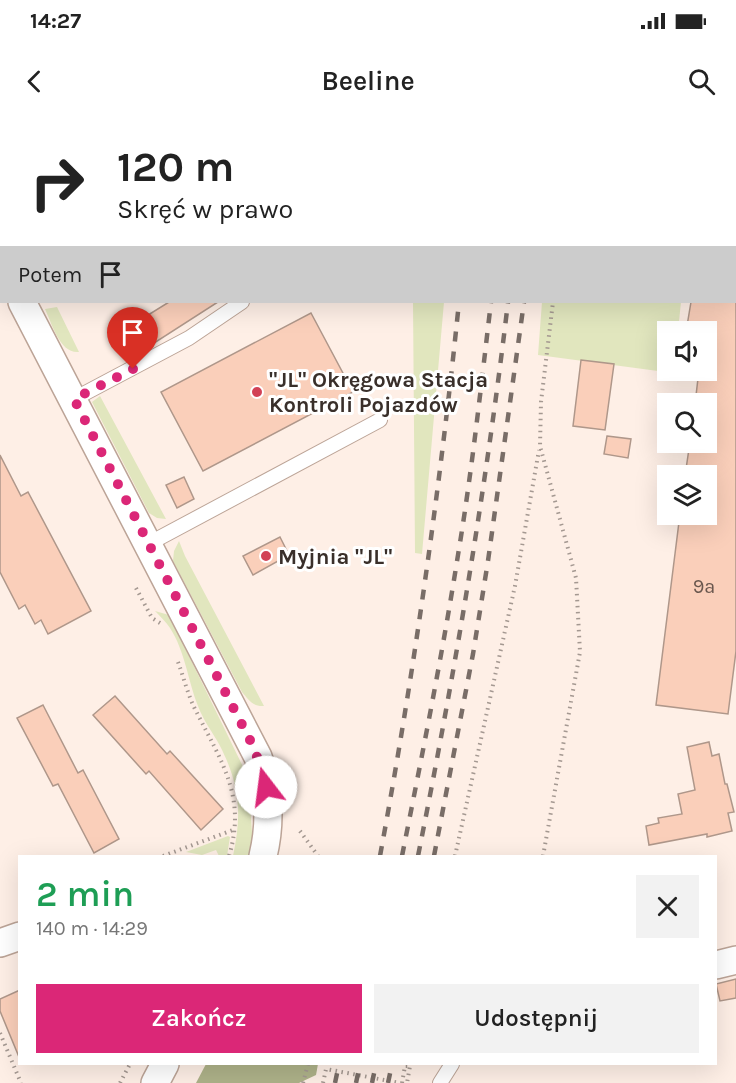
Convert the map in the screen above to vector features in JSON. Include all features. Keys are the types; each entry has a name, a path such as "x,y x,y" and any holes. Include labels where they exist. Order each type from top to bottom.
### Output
{"street":[{"path":"23,303 258,757 266,787 267,803 268,825 263,855"},
{"path":"0,943 18,937"},
{"path":"717,965 736,960"},
{"path":"155,1083 164,1065"}],"lane":[{"path":"74,399 189,338 241,303"},
{"path":"148,544 380,420"},
{"path":"441,1083 451,1065"}],"path":[{"path":"455,855 515,586 540,446 541,402 553,303"},
{"path":"540,446 576,578 580,652 543,855"},
{"path":"136,588 152,618 163,626"},
{"path":"176,654 194,708 228,773 233,797 233,830 229,855"},
{"path":"166,855 233,830"},
{"path":"300,831 317,855"},
{"path":"0,1033 21,1083"},
{"path":"120,1083 129,1065"},
{"path":"303,1083 308,1065"},
{"path":"323,1083 326,1069 401,1083 405,1066 410,1066 407,1083"}],"green space":[{"path":"413,303 444,303 422,554 415,553"},
{"path":"542,303 681,303 679,321 657,321 657,371 538,355"},
{"path":"57,307 79,352 67,348 54,330 45,309"},
{"path":"100,396 166,519 157,518 149,513 92,402"},
{"path":"179,541 264,706 254,704 242,692 173,561 174,551"},
{"path":"155,611 169,615 248,777 253,846 249,855 233,855 238,813 232,774 220,746 200,711 183,656 168,626"},
{"path":"230,837 227,855 218,855 216,850 202,855 186,852"},
{"path":"205,1065 318,1065 316,1075 299,1083 196,1083"}],"building":[{"path":"167,303 216,303 134,356 119,333"},
{"path":"691,303 736,303 736,651 728,714 656,705 679,525 717,525 717,465 687,465 688,453 717,453 717,393 696,393 698,381 717,381 717,321 688,321"},
{"name":"\"JL\" Okręgowa Stacja Kontroli Pojazdów","path":"311,313 353,392 203,471 161,392"},
{"path":"581,360 614,364 605,430 573,426"},
{"path":"607,436 631,439 628,458 604,454"},
{"path":"0,455 21,496 28,492 91,611 48,634 41,620 35,624 25,605 19,609 0,572"},
{"path":"184,477 194,499 177,508 166,485"},
{"name":"Myjnia \"JL\"","path":"280,537 289,555 253,575 243,556"},
{"path":"115,696 167,754 170,751 223,809 201,830 149,771 146,774 93,715"},
{"path":"43,705 78,773 83,770 119,839 94,853 58,784 53,786 17,718"},
{"path":"709,742 712,756 719,754 725,784 727,784 734,812 728,813 732,831 649,845 646,826 659,823 658,818 682,814 678,794 695,790 687,747"},
{"path":"736,979 736,998 720,1001 717,984"},
{"path":"18,991 18,1055 0,1011 0,999"}],"railway":[{"path":"380,855 425,580 459,303"},
{"path":"402,855 439,668 458,555 491,303"},
{"path":"418,855 469,580 508,303"},
{"path":"434,855 473,654 524,303"},
{"path":"335,1083 339,1065"},
{"path":"356,1083 360,1065"},
{"path":"372,1083 376,1065"},
{"path":"388,1083 392,1065"}],"place":[{"name":"\"JL\" Okręgowa Stacja Kontroli Pojazdów","path":"257,392"},
{"name":"Myjnia \"JL\"","path":"266,556"}],"route":[{"path":"133,369 74,399 252,744 266,787"}]}
